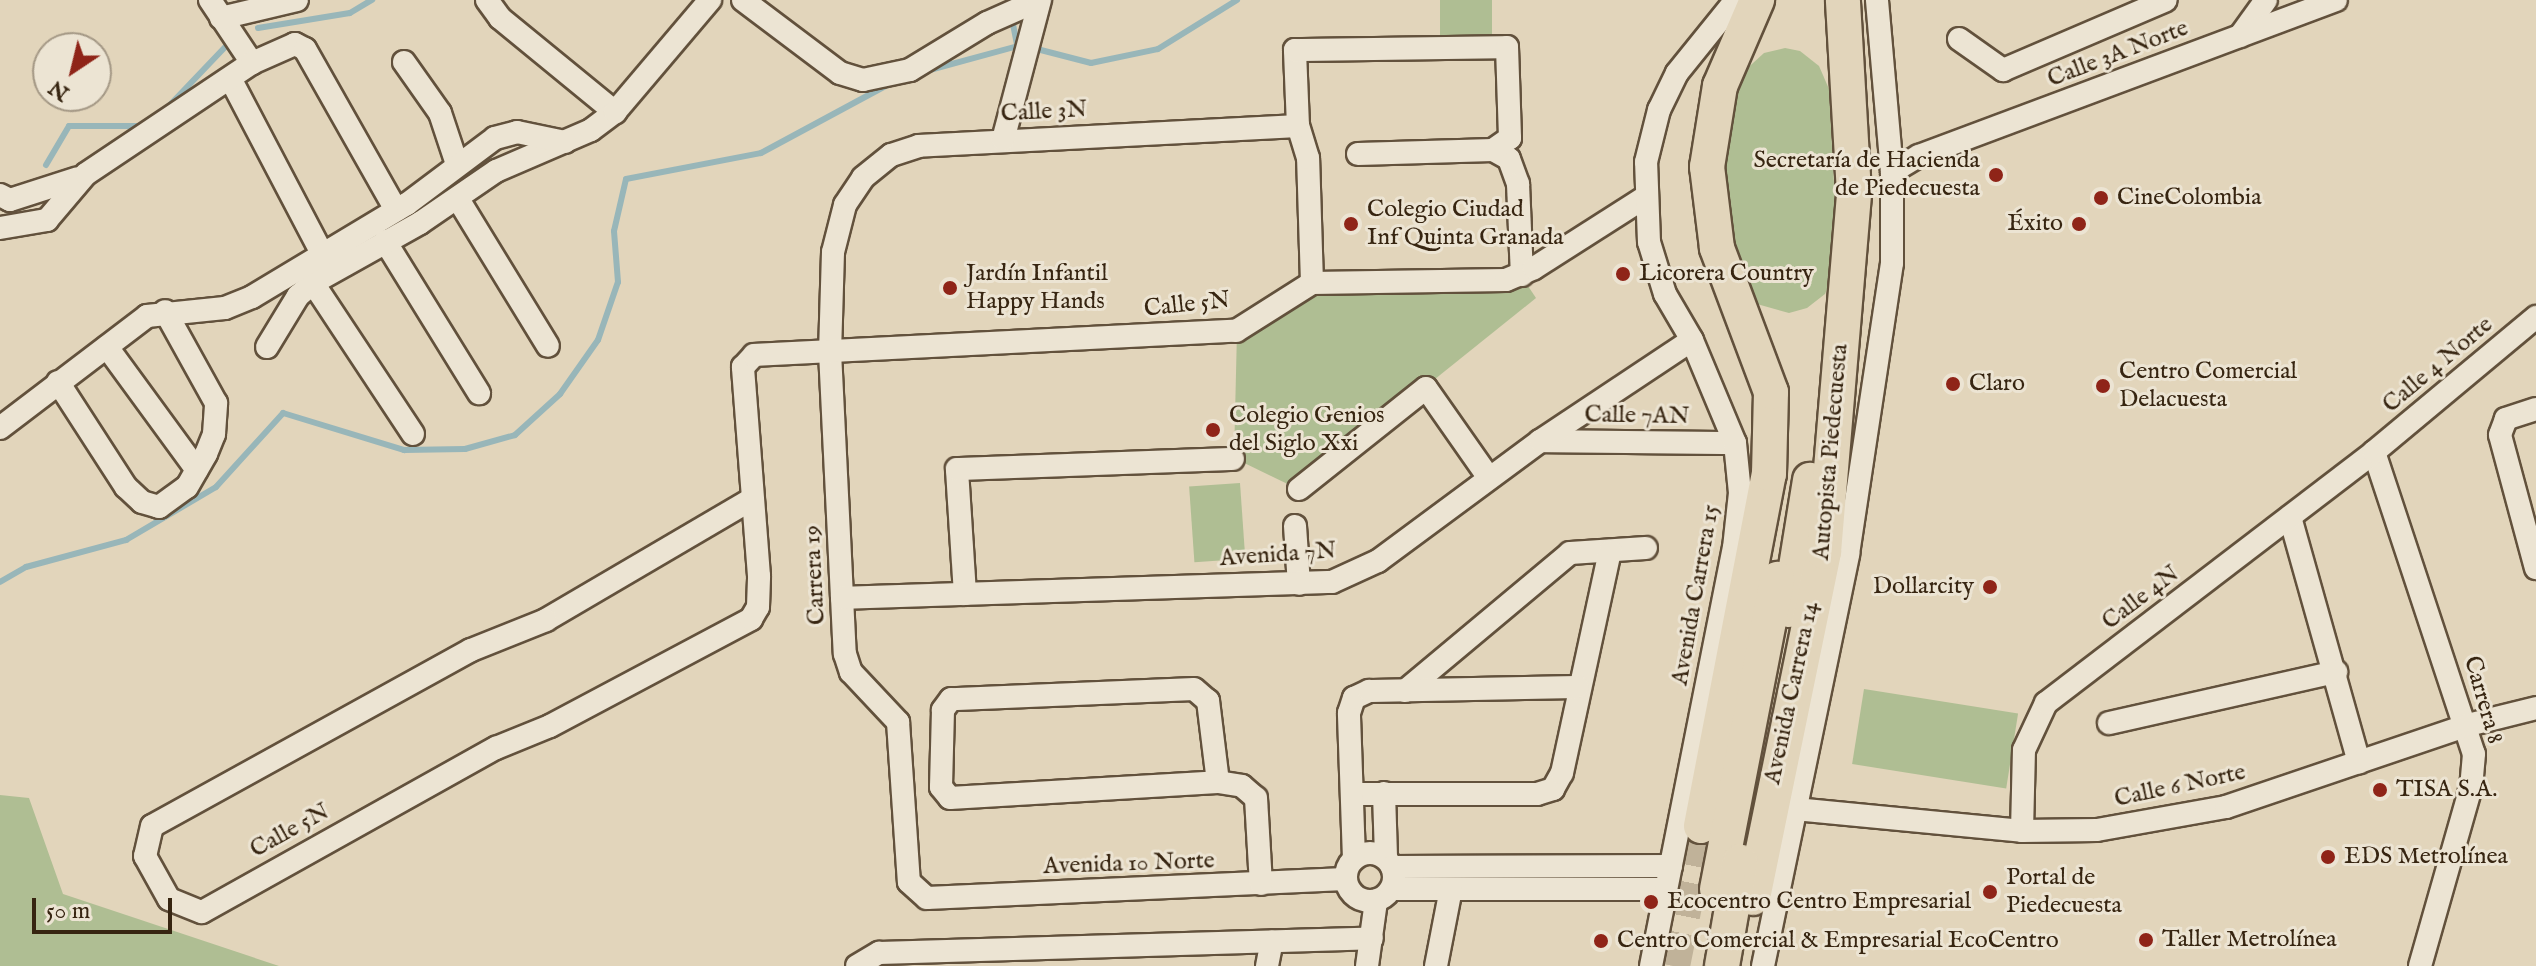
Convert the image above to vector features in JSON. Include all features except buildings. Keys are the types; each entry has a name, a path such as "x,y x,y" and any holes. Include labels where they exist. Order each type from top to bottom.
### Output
{"highway":[{"path":"1699,966 1790,513 1793,454 1717,248 1707,167 1720,86 1757,0"},
{"name":"Autopista Piedecuesta","path":"1753,898 1824,552 1854,193 1843,0"},
{"path":"1722,966 1798,559 1812,457 1837,389"},
{"path":"1701,826 1759,549 1769,474 1771,392"}],"street":[{"path":"252,63 216,9 297,0"},
{"path":"487,0 500,18 615,112"},
{"path":"267,347 298,296 313,283 458,199 496,171 565,142 615,112 710,0"},
{"path":"743,0 840,73 863,80 910,70 987,23 1030,3 1030,35 1003,140"},
{"name":"Avenida Carrera 15","path":"1651,966 1734,548 1740,493 1735,443 1692,340 1665,294 1649,242 1644,198 1646,162 1665,96 1689,55 1736,0"},
{"name":"Avenida Carrera 14","path":"1763,966 1848,554 1892,263 1891,162 1877,0"},
{"path":"1959,39 2003,70 2166,0"},
{"path":"2240,36 2266,0"},
{"name":"Calle 3A Norte","path":"1851,150 1891,162 1919,156 2336,0"},
{"path":"0,195 10,200 51,191 86,174 282,46 305,49 396,210"},
{"path":"1493,150 1510,138 1507,47 1295,50 1298,126 1308,158 1312,283 1506,280 1522,275 1644,198"},
{"path":"404,62 440,113 457,164"},
{"path":"231,80 323,255"},
{"name":"Calle 3N","path":"835,232 863,178 891,155 919,146 1298,126"},
{"path":"0,428 147,316 165,311 225,308 323,255 396,210 495,138 517,132 565,142"},
{"path":"1358,154 1493,150 1509,159 1518,184 1522,275"},
{"path":"0,228 47,220 86,174"},
{"path":"458,199 548,346"},
{"name":"Carrera 19","path":"835,232 830,352 842,598 851,672 886,707 903,738 909,882 916,892"},
{"path":"385,241 479,393"},
{"path":"313,283 413,434"},
{"name":"Calle 5N","path":"752,499 546,620 471,650 152,826 145,856 169,899 202,912 496,748 550,726 751,619 758,607 759,576 746,360 830,352 1236,331 1312,283"},
{"path":"58,382 126,487 142,502 159,507 187,487 197,470 214,434 216,403 165,311"},
{"name":"Calle 4 Norte","path":"2374,452 2536,317"},
{"name":"Avenida 7N","path":"842,598 1332,582 1378,561 1540,441 1692,340"},
{"path":"107,347 197,470"},
{"path":"1299,489 1426,388 1489,478"},
{"path":"2536,409 2506,419 2500,435 2536,568"},
{"name":"Calle 7AN","path":"1540,441 1735,443"},
{"name":"Calle 4N","path":"2022,831 2024,750 2046,703 2374,452"},
{"name":"Carrera 8","path":"2374,452 2468,725 2474,754 2471,787 2420,966"},
{"path":"965,594 957,469 1233,459"},
{"path":"2290,517 2359,762"},
{"path":"1295,526 1299,584"},
{"path":"1405,691 1570,553 1646,548"},
{"path":"1352,794 1537,794 1553,789 1562,773 1578,687 1610,551"},
{"path":"2109,723 2336,672"},
{"path":"1578,687 1369,691 1354,698 1349,713 1352,794 1350,869 1356,897 1387,879 1671,866"},
{"path":"1218,782 1208,701 1194,689 951,699 943,710 941,787 950,798 1218,782 1242,786 1256,798 1261,884"},
{"name":"Calle 6 Norte","path":"1795,809 1824,808 2022,831 2097,830 2226,807 2468,725 2536,708"},
{"path":"1800,786 1824,808"},
{"path":"1367,966 1387,879 1384,793"},
{"name":"Avenida 10 Norte","path":"916,892 927,898 1261,884 1350,869 1364,853 1387,879"},
{"path":"1387,879 1451,889 1666,889"},
{"path":"1436,966 1451,889"},
{"path":"857,966 879,953 966,959 1172,955 1272,941 1372,938"},
{"path":"1267,966 1272,941"}],"green space":[{"path":"1440,0 1492,0 1492,38 1440,38"},
{"path":"1785,48 1800,51 1819,66 1829,89 1837,240 1833,275 1825,294 1807,308 1789,313 1757,304 1741,282 1723,210 1723,121 1741,74 1764,53"},
{"path":"1522,277 1536,298 1298,489 1234,458 1237,331 1313,285"},
{"path":"1240,483 1245,559 1194,562 1189,487"},
{"path":"1864,689 2018,713 2006,788 1852,764"},
{"path":"0,795 29,798 63,894 279,966 0,966"}],"waterway":[{"path":"258,28 350,13 372,0"},
{"path":"1033,48 1091,63 1158,49 1237,0"},
{"path":"1012,19 1017,44"},
{"path":"926,71 1022,45"},
{"path":"167,108 226,46"},
{"path":"0,582 26,567 126,540 216,487 283,413 404,450 465,449 515,435 560,394 598,340 618,282 614,231 626,179 761,153 889,84"},
{"path":"46,165 69,126 144,126"}],"tunnel":[{"path":"1673,966 1701,826"}],"place":[{"name":"Secretaría de Hacienda de Piedecuesta","path":"1996,175"},
{"name":"CineColombia","path":"2101,198"},
{"name":"Colegio Ciudad Inf Quinta Granada","path":"1351,224"},
{"name":"Éxito","path":"2079,224"},
{"name":"Licorera Country","path":"1623,274"},
{"name":"Jardín Infantil Happy Hands","path":"950,288"},
{"name":"Claro","path":"1953,384"},
{"name":"Centro Comercial Delacuesta","path":"2103,386"},
{"name":"Colegio Genios del Siglo Xxi","path":"1213,430"},
{"name":"Dollarcity","path":"1990,587"},
{"name":"TISA S.A.","path":"2380,790"},
{"name":"EDS Metrolínea","path":"2328,857"},
{"name":"Portal de Piedecuesta","path":"1990,892"},
{"name":"Ecocentro Centro Empresarial","path":"1651,902"},
{"name":"Taller Metrolínea","path":"2146,940"},
{"name":"Centro Comercial & Empresarial EcoCentro","path":"1601,941"}]}
